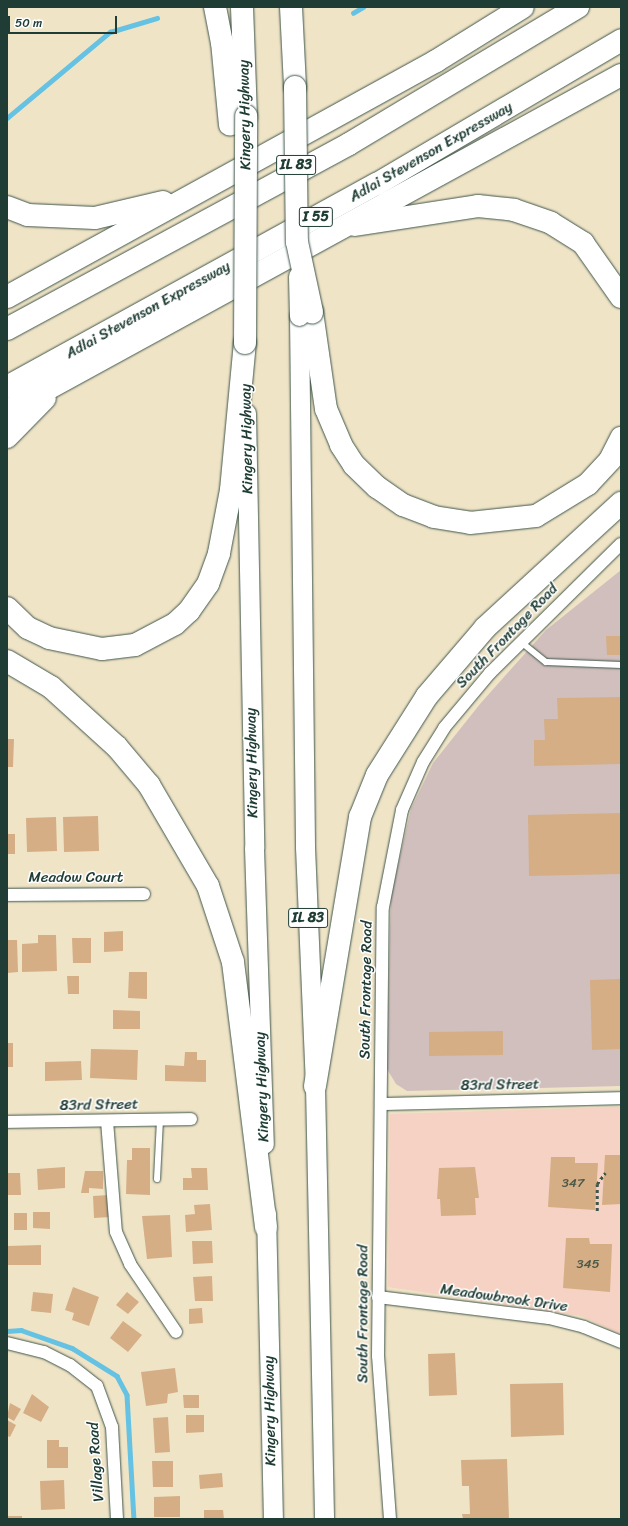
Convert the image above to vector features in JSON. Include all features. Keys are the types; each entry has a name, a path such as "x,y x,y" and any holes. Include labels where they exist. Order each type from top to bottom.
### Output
{"highway":[{"path":"215,7 238,120"},
{"name":"Kingery Highway","path":"242,7 238,120 246,211 245,343"},
{"name":"IL 83","path":"291,7 297,242 306,314"},
{"path":"293,62 299,7"},
{"path":"436,61 509,7"},
{"path":"7,297 436,61 523,7"},
{"path":"7,329 350,144 578,7"},
{"name":"Adlai Stevenson Expressway","path":"7,387 377,184 621,40"},
{"path":"7,411 59,385 344,226 621,75"},
{"path":"7,207 28,214 95,218 200,190"},
{"path":"344,226 478,206 514,210 551,223 583,243 621,297"},
{"path":"306,314 326,409 341,445 354,465 377,487 409,507 434,517 470,523 536,516 588,484 610,460 621,438"},
{"path":"7,608 28,628 49,638 102,649 135,645 175,624 189,611 208,584 219,553 231,490 245,343"},
{"path":"7,437 59,385"},
{"path":"315,1086 360,817 377,774 427,696 484,628 621,503"},
{"path":"7,661 51,687 117,746 149,785 208,886 233,962 266,1227"}],"main road":[{"name":"IL 83","path":"306,314 305,847 315,1086 324,1519"},
{"name":"Kingery Highway","path":"245,343 254,848 266,1227 273,1519"}],"street":[{"name":"South Frontage Road","path":"390,1519 378,1356 383,907 402,810 423,762 444,728 521,642 621,544"},
{"name":"Meadow Court","path":"7,895 144,894"},
{"name":"83rd Street","path":"381,1104 621,1098"},
{"name":"83rd Street","path":"7,1122 192,1120"},
{"path":"107,1121 116,1232 130,1264 176,1332"},
{"name":"Meadowbrook Drive","path":"378,1297 549,1318 584,1327 621,1342"},
{"name":"Village Road","path":"7,1343 44,1352 70,1365 96,1386 112,1427 116,1519"}],"lane":[{"path":"521,642 546,662 621,665"},
{"path":"157,1179 160,1120"}],"path":[{"path":"597,1211 596,1183 606,1173"}],"shaded area":[{"path":"621,570 621,1086 407,1091 396,1084 387,1069 387,1046 391,895 411,809 433,763 480,704 546,630"},
{"path":"621,1107 621,1334 581,1316 388,1287 390,1114"}],"building":[{"path":"606,636 621,636 621,655 607,655"},
{"path":"621,697 621,764 534,766 534,740 545,740 544,719 558,719 557,698"},
{"path":"7,739 14,739 13,767 7,767"},
{"path":"621,813 621,874 529,876 528,815"},
{"path":"98,816 99,851 64,852 63,817"},
{"path":"56,817 57,851 27,852 26,818"},
{"path":"7,834 15,834 15,854 7,854"},
{"path":"123,931 123,951 104,952 104,932"},
{"path":"38,935 56,935 57,971 22,972 22,944 38,943"},
{"path":"72,938 91,938 91,963 73,963"},
{"path":"7,940 17,940 18,972 7,973"},
{"path":"129,972 147,972 147,999 128,998"},
{"path":"67,976 79,976 79,994 68,994"},
{"path":"621,979 621,1049 592,1050 590,980"},
{"path":"113,1010 140,1011 140,1029 113,1029"},
{"path":"503,1031 503,1055 429,1056 429,1032"},
{"path":"7,1043 13,1043 13,1067 7,1067"},
{"path":"91,1049 138,1050 137,1080 90,1078"},
{"path":"185,1052 197,1052 197,1060 206,1060 206,1082 165,1081 165,1065 184,1066"},
{"path":"81,1061 82,1080 45,1081 45,1062"},
{"path":"132,1148 150,1148 150,1195 126,1194 127,1160 132,1160"},
{"path":"605,1155 621,1155 621,1204 602,1205"},
{"path":"551,1157 575,1157 575,1163 598,1163 595,1210 548,1207"},
{"path":"65,1167 65,1188 38,1190 37,1169"},
{"path":"475,1167 479,1198 475,1198 476,1215 441,1216 440,1199 437,1199 439,1168"},
{"path":"191,1168 207,1168 208,1190 183,1190 183,1178 192,1178"},
{"path":"85,1171 103,1171 103,1189 89,1188 89,1193 81,1193"},
{"path":"7,1173 20,1173 21,1195 7,1195"},
{"path":"109,1195 110,1217 94,1218 93,1196"},
{"path":"210,1204 212,1230 186,1232 185,1215 195,1214 194,1205"},
{"path":"33,1212 50,1212 50,1229 33,1228"},
{"path":"14,1213 27,1213 27,1230 14,1230"},
{"path":"170,1215 172,1257 147,1259 142,1216"},
{"path":"566,1238 589,1238 590,1244 612,1244 610,1292 563,1288"},
{"path":"192,1241 212,1241 213,1263 193,1264"},
{"path":"41,1245 41,1265 8,1265 7,1246"},
{"path":"212,1276 213,1301 195,1301 193,1277"},
{"path":"73,1287 99,1297 89,1326 72,1320 74,1313 65,1310"},
{"path":"33,1292 53,1294 51,1313 31,1311"},
{"path":"127,1292 139,1302 128,1314 116,1305"},
{"path":"202,1308 203,1323 189,1324 189,1309"},
{"path":"123,1321 142,1335 128,1352 110,1338"},
{"path":"455,1353 457,1395 429,1396 428,1354"},
{"path":"175,1368 178,1392 168,1394 167,1403 146,1406 141,1372"},
{"path":"563,1383 564,1435 511,1437 510,1384"},
{"path":"32,1394 49,1407 41,1422 23,1413"},
{"path":"183,1395 199,1395 199,1408 184,1408"},
{"path":"10,1403 21,1409 14,1421 7,1417"},
{"path":"186,1415 204,1415 204,1432 186,1433"},
{"path":"168,1417 170,1452 155,1453 153,1418"},
{"path":"7,1420 16,1425 10,1437 7,1436"},
{"path":"47,1440 59,1440 59,1447 68,1447 68,1468 47,1468"},
{"path":"507,1459 509,1519 463,1519 462,1514 470,1514 469,1486 462,1486 461,1460"},
{"path":"152,1461 173,1461 173,1487 153,1487"},
{"path":"222,1473 223,1487 200,1489 199,1475"},
{"path":"64,1480 65,1509 41,1510 40,1481"},
{"path":"180,1496 180,1517 154,1517 154,1497"},
{"path":"204,1510 223,1510 224,1519 204,1519"},
{"path":"7,1516 22,1516 22,1519 7,1519"}],"waterway":[{"path":"353,13 363,7"},
{"path":"7,118 110,32 157,18"},
{"path":"7,1331 21,1330 72,1348 117,1376 127,1395 134,1519"}]}
